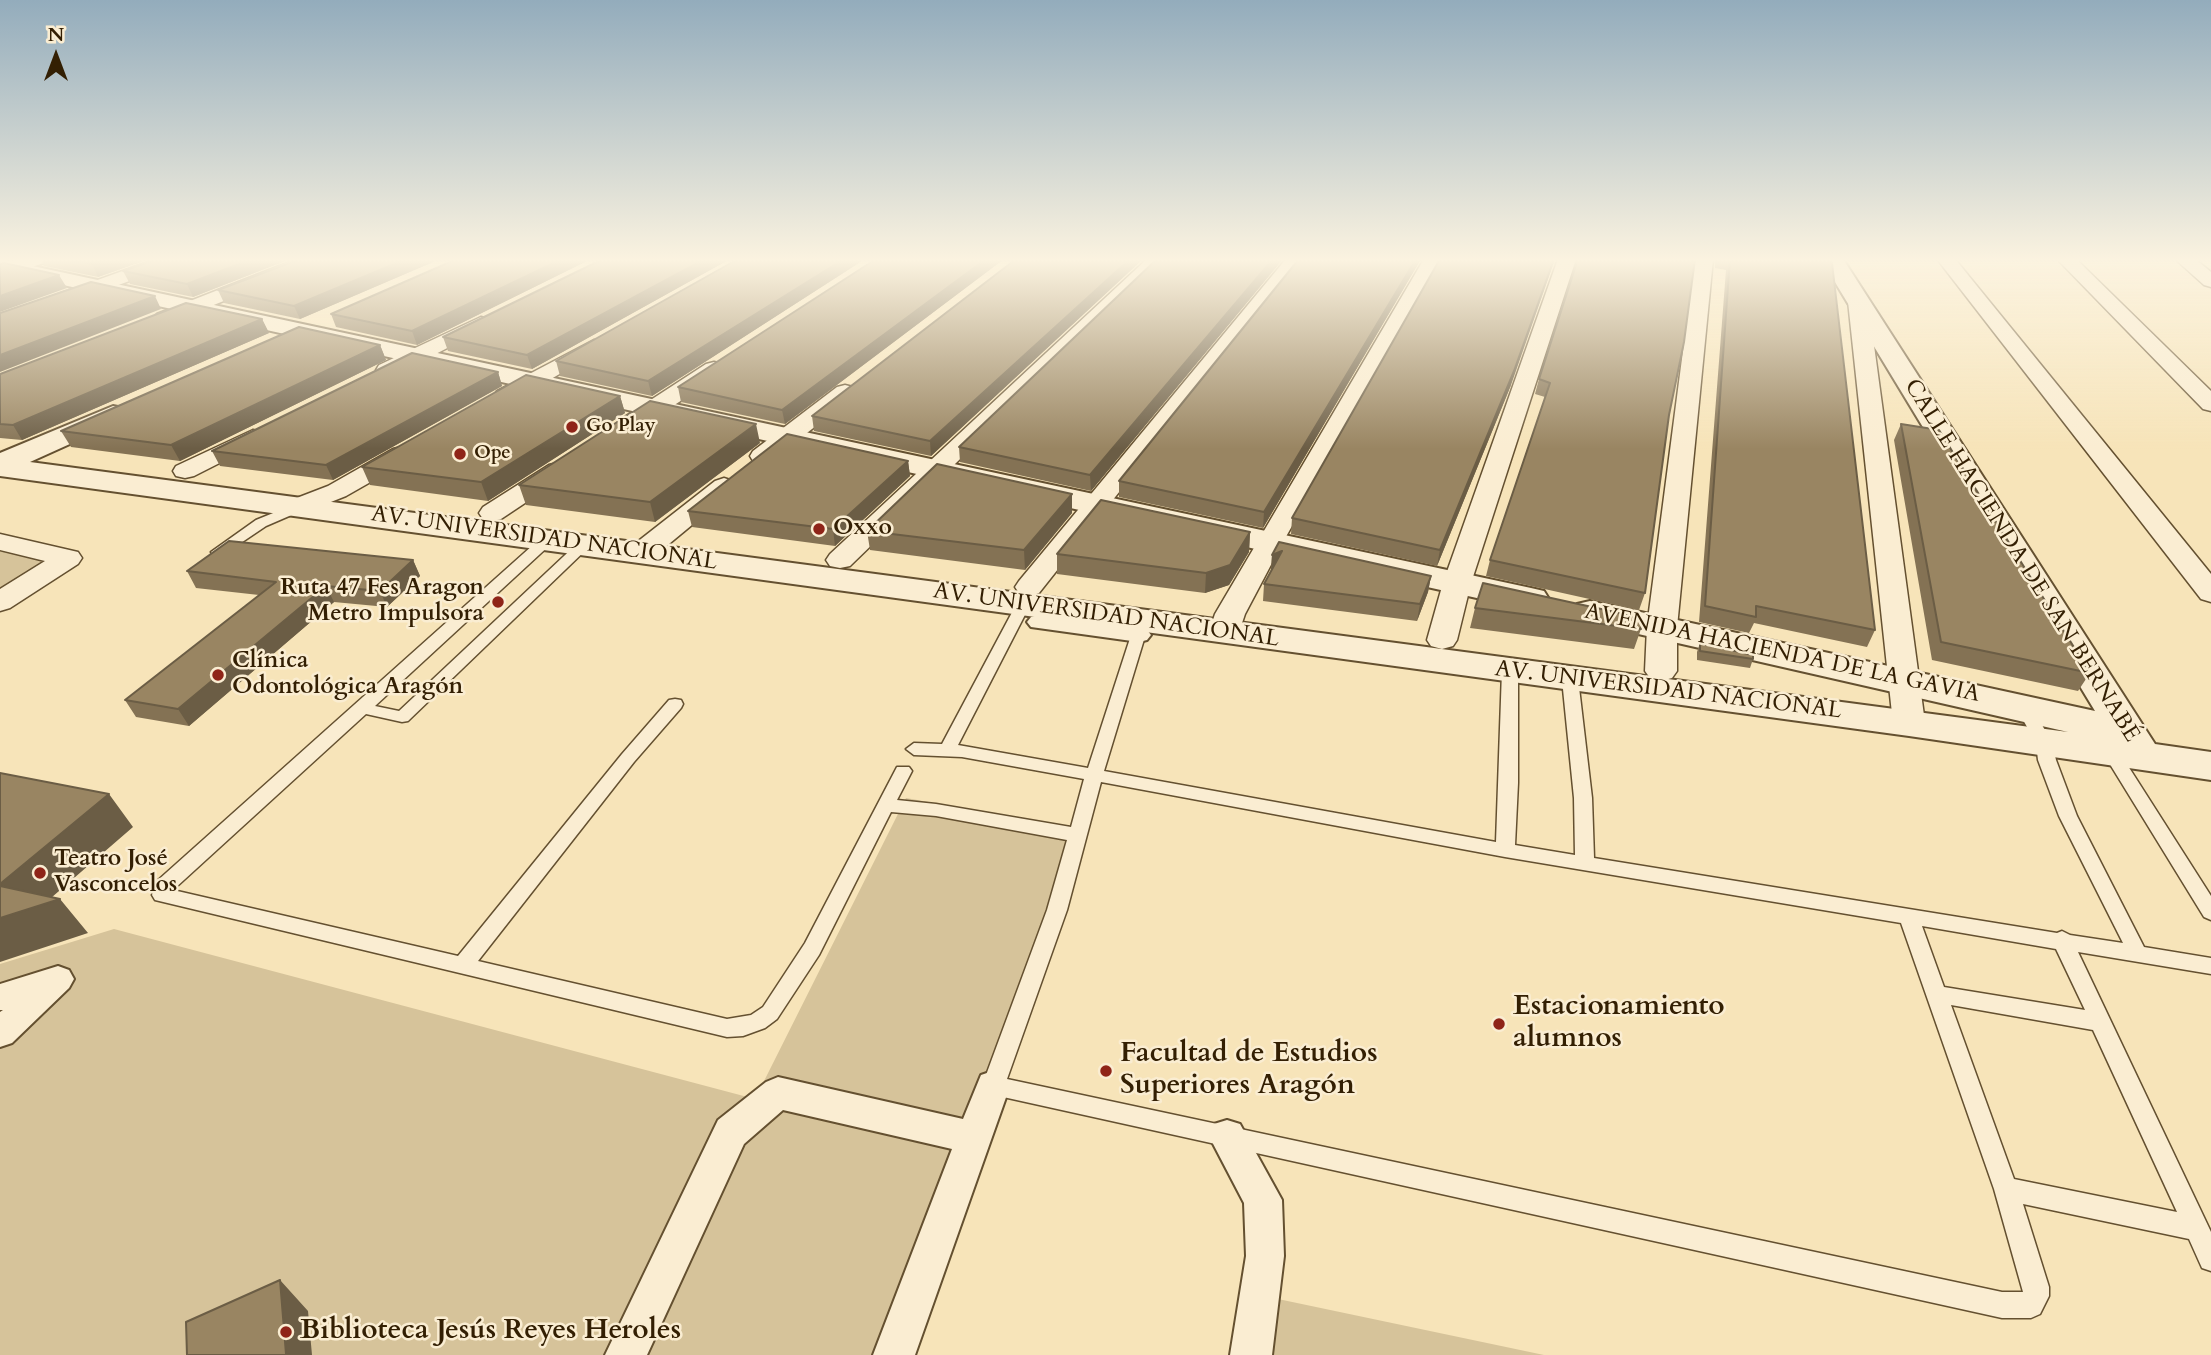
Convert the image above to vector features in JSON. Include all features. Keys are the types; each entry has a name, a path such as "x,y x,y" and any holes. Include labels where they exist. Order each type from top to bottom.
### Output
{"street":[{"path":"142,327 154,322"},
{"name":"AVENIDA HACIENDA DE LA GAVIA","path":"268,322 1662,627 1905,701 2118,742"},
{"path":"266,347 321,322"},
{"path":"368,379 483,322"},
{"path":"840,560 1090,322"},
{"path":"1030,605 1096,504 1244,322"},
{"path":"1227,623 1269,541 1396,322"},
{"path":"1442,640 1457,583 1546,322"},
{"path":"1661,671 1662,627 1697,322"},
{"path":"1861,322 1905,701"},
{"name":"CALLE HACIENDA DE SAN BERNABÉ","path":"1871,322 2118,742"},
{"path":"1996,322 2211,593"},
{"path":"2129,322 2211,404"},
{"path":"487,406 617,333"},
{"path":"608,438 734,355"},
{"path":"651,544 865,377"},
{"path":"7,458 141,402"},
{"path":"185,471 271,428"},
{"path":"298,507 337,491 418,445"},
{"name":"AV. UNIVERSIDAD NACIONAL","path":"7,458 298,507 547,540 585,544 651,544 840,560 1141,629 1227,623 1570,679 1905,701"},
{"name":"AV. UNIVERSIDAD NACIONAL","path":"7,458 185,471 492,513 651,544 1030,605 1442,640 1661,671 1905,701 2037,731 2118,742 2211,766"},
{"path":"492,513 573,460"},
{"path":"0,542 68,558 0,602"},
{"name":"AV. UNIVERSIDAD NACIONAL","path":"2118,742 2211,742"},
{"path":"0,997 58,979 0,1033"},
{"path":"894,1355 993,1086"},
{"path":"626,1355 730,1132 778,1093 975,1138"},
{"path":"1227,1136 1263,1200 1265,1255 1251,1355"}],"lane":[{"path":"202,563 261,523 298,507"},
{"path":"547,540 164,886 162,895 726,1028 758,1023 770,1013 813,948 903,771"},
{"path":"363,708 402,717 585,544"},
{"path":"948,750 1030,605"},
{"path":"1141,629 1094,776 1057,909 993,1086 2002,1305 2031,1305 2036,1296 2036,1287 2006,1189 1908,915"},
{"path":"1505,850 1509,783 1510,671"},
{"path":"1570,679 1583,798 1585,863"},
{"path":"463,965 628,758 675,704"},
{"path":"2037,731 2068,816 2137,952"},
{"path":"2118,742 2211,912"},
{"path":"914,749 948,750 1505,850 2211,966"},
{"path":"885,805 936,810 1077,835"},
{"path":"2062,940 2211,1259"},
{"path":"1937,994 2102,1023"},
{"path":"2006,1189 2195,1228"}],"shaded area":[{"path":"0,551 49,561 0,592"},
{"path":"906,798 1086,830 899,1355 0,1355 0,964 114,929 755,1099"},
{"path":"1259,1295 1544,1355 1251,1355"}],"building":[{"path":"0,322 86,322 0,355"},
{"path":"136,322 254,322 13,425 0,424 0,374"},
{"path":"370,322 430,322 412,331"},
{"path":"473,322 588,322 527,355 443,337"},
{"path":"625,322 742,322 648,381 556,361"},
{"path":"778,322 901,322 782,410 678,387"},
{"path":"934,322 1061,322 930,441 812,416"},
{"path":"1090,322 1219,322 1090,475 959,447"},
{"path":"1248,322 1378,322 1264,512 1119,481"},
{"path":"1404,322 1531,322 1440,550 1292,518"},
{"path":"1557,322 1687,322 1669,415 1645,593 1490,560 1550,383 1539,379"},
{"path":"1725,322 1839,322 1875,630 1756,606 1756,617 1705,606"},
{"path":"299,327 380,345 171,445 61,431"},
{"path":"412,353 498,372 326,465 212,451"},
{"path":"526,375 620,396 481,482 362,467"},
{"path":"650,401 756,424 650,502 519,485"},
{"path":"1901,424 1939,430 2090,673 1941,642"},
{"path":"787,434 908,461 833,529 688,511"},
{"path":"937,464 1072,494 1024,550 867,531"},
{"path":"1101,500 1250,532 1230,565 1206,573 1057,554"},
{"path":"229,541 413,560 380,591 326,586 178,709 125,700 276,582 187,571"},
{"path":"1279,542 1431,576 1420,604 1264,584 1282,551 1272,555"},
{"path":"1483,583 1642,618 1641,629 1475,608"},
{"path":"1700,643 1753,655 1753,659 1700,651"},
{"path":"0,773 109,794 0,884"},
{"path":"0,886 60,899 0,918"},
{"path":"280,1280 286,1354 290,1355 187,1355 186,1322"}],"place":[{"name":"Go Play","path":"572,427"},
{"name":"Ope","path":"460,454"},
{"name":"Oxxo","path":"819,529"},
{"name":"Ruta 47 Fes Aragon Metro Impulsora","path":"498,602"},
{"name":"Clínica Odontológica Aragón","path":"218,675"},
{"name":"Teatro José Vasconcelos","path":"40,873"},
{"name":"Estacionamiento alumnos","path":"1499,1024"},
{"name":"Facultad de Estudios Superiores Aragón","path":"1106,1071"},
{"name":"Biblioteca Jesús Reyes Heroles","path":"286,1332"}]}
